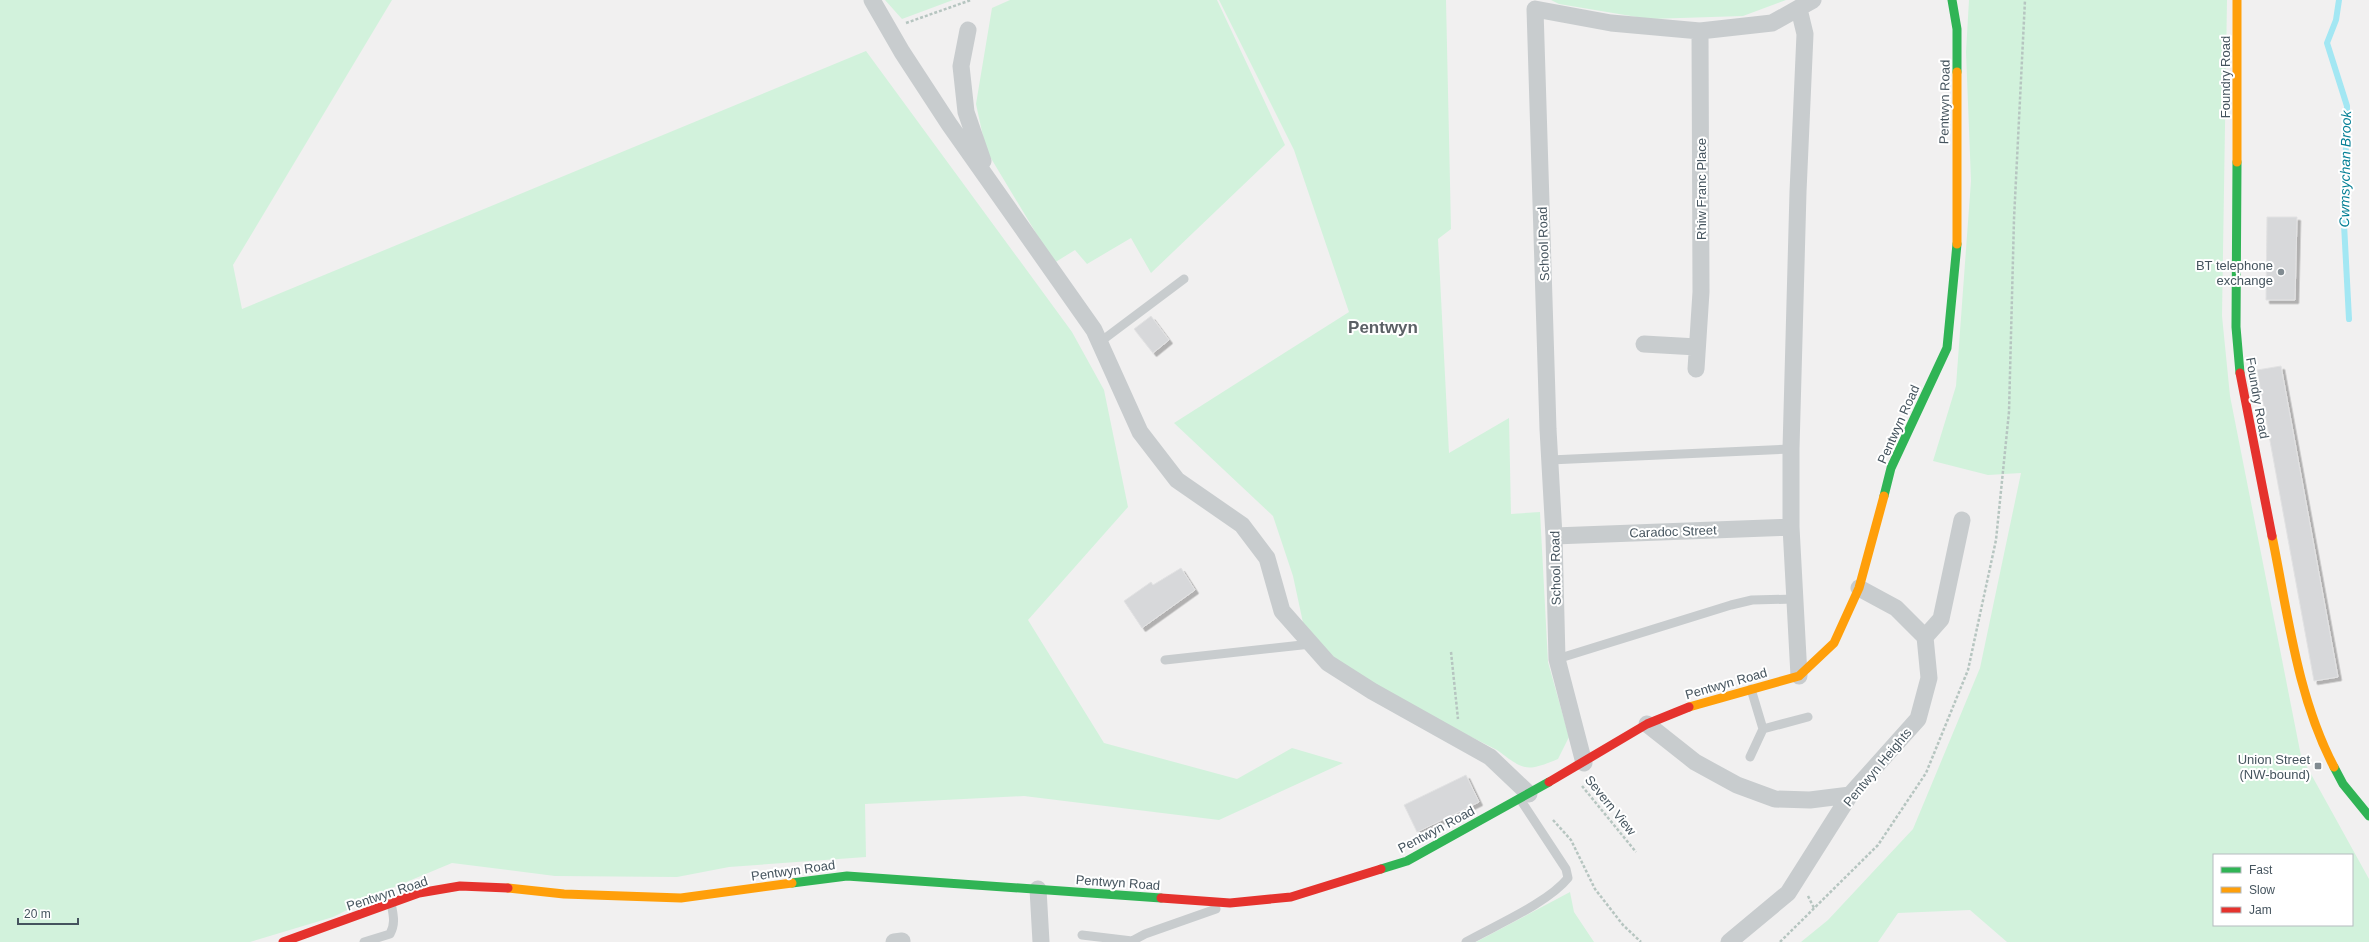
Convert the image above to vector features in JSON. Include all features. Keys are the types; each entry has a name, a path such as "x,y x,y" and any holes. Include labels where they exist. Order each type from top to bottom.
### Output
{"street":[{"path":"872,0 902,52 936,104 1036,250 1094,330 1140,432 1177,480 1242,525 1267,558 1282,611 1328,663 1490,757 1525,797"},
{"name":"Pentwyn Road","path":"283,942 419,893 460,886 510,888 564,894 681,898 847,876 1230,903 1292,897 1407,861 1525,797 1647,724 1693,705 1799,676 1834,643 1859,588 1891,468 1947,348 1958,261 1957,29 1952,0"},
{"name":"Foundry Road","path":"2237,0 2236,327 2240,380 2303,689 2322,744 2343,784 2369,816"},
{"path":"1799,676 1791,527 1791,448 1798,192 1806,4"},
{"name":"School Road","path":"1577,767 1557,659 1536,9 1611,23 1700,31 1772,23 1806,4"},
{"path":"968,30 960,66 966,112 981,158 1036,237 1036,250"},
{"name":"Rhiw Franc Place","path":"1696,369 1701,292 1700,31"},
{"path":"1644,344 1697,347"},
{"path":"1859,588 1896,608 1925,637 1941,620 1962,520"},
{"name":"Caradoc Street","path":"1554,536 1791,527"},
{"name":"Pentwyn Heights","path":"1729,942 1788,893 1850,795 1918,719 1929,678 1925,637"},
{"path":"1647,724 1695,762 1737,785 1775,799 1810,800 1850,795"},
{"path":"1038,890 1041,942"}],"lane":[{"path":"1100,342 1184,279"},
{"path":"1550,460 1791,448"},
{"path":"1557,659 1752,600 1794,599"},
{"path":"1165,660 1311,644"},
{"path":"1750,757 1763,729 1751,689"},
{"path":"1763,729 1808,717"},
{"path":"1466,942 1523,911 1562,886 1568,878 1566,869 1525,797"},
{"path":"364,942 390,934 394,927 391,903"},
{"path":"1082,935 1132,941 1145,934 1230,903"}],"path":[{"path":"890,29 971,0"},
{"path":"1780,942 1878,845 1926,774 1968,670 1996,540 2009,412 2014,219 2025,0"},
{"path":"1451,652 1459,716 1452,736"},
{"name":"Severn View","path":"1577,767 1636,852"},
{"path":"1550,817 1571,840 1595,889 1623,925 1641,942"}],"green space":[{"path":"0,0 392,0 233,265 242,309 866,51 1072,332 1104,390 1128,507 1028,620 1104,743 1237,779 1292,748 1343,763 1219,820 1024,796 865,804 866,857 729,867 677,877 555,876 452,863 392,888 333,917 250,942 0,942"},
{"path":"885,0 953,0 902,19"},
{"path":"1010,0 1217,0 1285,145 1151,273 1131,238 1087,264 1075,250 1054,263 986,150 976,104 992,8"},
{"path":"1219,0 1446,0 1451,229 1438,239 1449,453 1509,418 1511,514 1540,512 1548,662 1569,737 1558,759 1539,766 1520,766 1497,750 1345,673 1305,632 1293,576 1273,516 1174,423 1349,312 1294,150"},
{"path":"1551,0 1786,0 1743,16 1649,19 1559,4"},
{"path":"1969,0 2227,0 2222,316 2230,396 2301,756 2369,879 2369,942 2007,942 1970,910 1898,913 1878,942 1801,942 1828,920 1913,829 1980,668 2021,473 1988,475 1933,461 1956,386 1971,181 1966,52"},
{"path":"1570,892 1574,912 1594,942 1476,942"}],"building":[{"name":"BT telephone exchange","path":"2267,217 2297,217 2295,300 2266,300"},
{"path":"1151,316 1169,340 1153,353 1134,329"},
{"path":"2281,366 2338,677 2314,681 2257,370"},
{"path":"1181,568 1195,590 1142,628 1124,601 1151,582 1153,585"},
{"path":"1466,775 1479,802 1417,832 1404,805"}],"waterway":[{"name":"Cwmsychan Brook","path":"2339,0 2336,20 2327,43 2347,106 2344,224 2349,319"}],"traffic: fast":[{"path":"1952,0 1957,29 1957,72"},
{"path":"2237,162 2236,327 2240,373"},
{"path":"1884,496 1891,468 1947,348 1957,244"},
{"path":"2334,767 2343,784 2369,816"},
{"path":"1381,869 1407,861 1549,782"},
{"path":"792,883 847,876 1161,898"}],"traffic: slow":[{"path":"2237,0 2237,162"},
{"path":"1957,72 1957,244"},
{"path":"1689,707 1799,676 1834,643 1859,588 1884,496"},
{"path":"2272,536 2302,683 2321,740 2334,767"},
{"path":"508,888 564,894 681,898 792,883"}],"traffic: jam":[{"path":"2240,373 2272,536"},
{"path":"1549,782 1647,724 1689,707"},
{"path":"1161,898 1230,903 1291,897 1381,869"},
{"path":"283,942 419,893 460,886 508,888"}],"place":[{"name":"BT telephone exchange","path":"2281,272"},
{"name":"Union Street (NW-bound)","path":"2318,766"}],"district":[{"name":"Pentwyn","path":"1383,327"}]}
